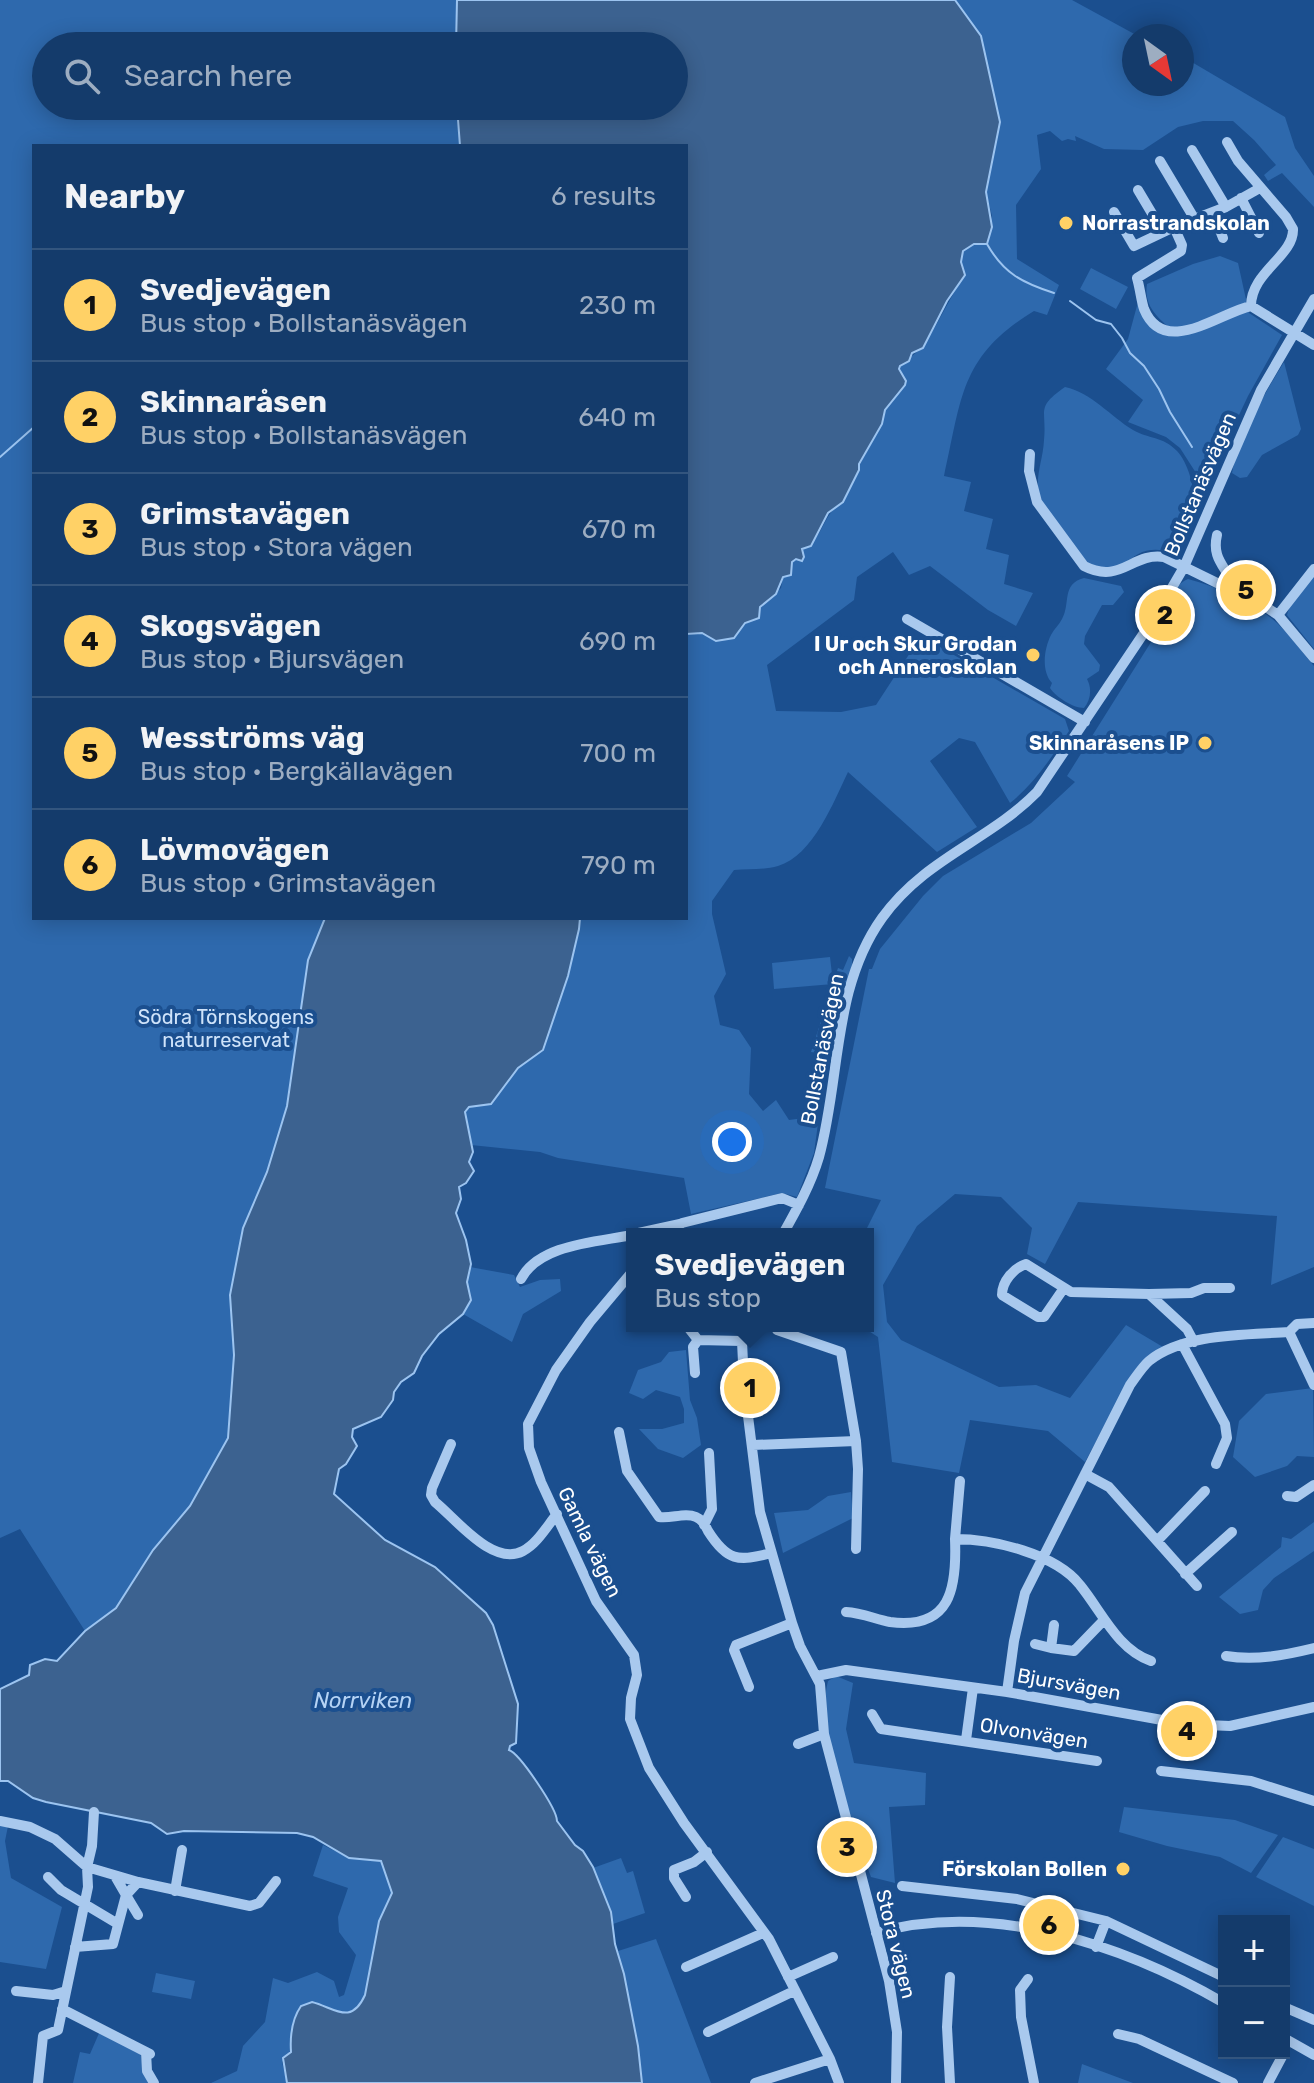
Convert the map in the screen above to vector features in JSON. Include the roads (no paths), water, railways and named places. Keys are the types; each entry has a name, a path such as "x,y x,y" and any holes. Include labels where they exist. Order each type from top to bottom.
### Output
{"street":[{"path":"1227,142 1238,161 1289,221 1294,234 1254,290 1251,306"},
{"path":"1192,150 1226,207"},
{"path":"1160,161 1194,218"},
{"path":"1114,212 1134,246 1226,207 1260,188"},
{"path":"1138,190 1163,232"},
{"path":"1241,198 1259,233"},
{"path":"1213,212 1223,238"},
{"path":"1174,227 1182,245 1181,251 1137,278 1145,310 1154,324 1164,330 1189,330 1251,306"},
{"name":"Bollstanäsvägen","path":"786,1228 819,1157 831,1101 840,1031 853,976 864,948 899,897 931,867 1023,807 1037,792 1156,615 1184,567 1261,390 1314,299"},
{"path":"1251,306 1314,345"},
{"path":"1030,454 1029,471 1037,502 1084,566 1108,573 1121,571 1150,556 1164,557 1235,590 1278,615 1314,658"},
{"path":"1217,535 1214,548 1231,576 1235,590"},
{"path":"1278,615 1314,569"},
{"path":"907,619 1085,722"},
{"path":"660,1228 782,1198 799,1205"},
{"path":"677,1228 682,1223"},
{"path":"521,1279 541,1259 557,1251 626,1236"},
{"path":"1064,1288 1044,1317 1038,1317 1002,1295 1002,1289 1015,1268 1026,1264 1064,1288 1084,1293 1191,1293 1204,1288 1230,1288"},
{"name":"Gamla vägen","path":"626,1279 556,1370 528,1424 529,1448 541,1482 596,1601 634,1655 637,1675 630,1719 655,1781 769,1939 839,2083"},
{"path":"1149,1294 1187,1329 1194,1342"},
{"path":"1007,1692 1025,1593 1130,1385 1147,1363 1162,1352 1182,1344 1289,1332 1297,1324 1314,1323"},
{"path":"692,1332 698,1340"},
{"path":"744,1332 744,1384 760,1512 792,1623 800,1646 817,1676"},
{"path":"783,1332 841,1352 856,1441 856,1549"},
{"path":"1289,1332 1314,1385"},
{"path":"698,1340 742,1341"},
{"path":"695,1373 693,1347 698,1340"},
{"path":"1182,1344 1225,1424 1227,1438 1216,1464"},
{"path":"619,1432 627,1471 659,1517 694,1515 717,1546 738,1560 771,1553"},
{"path":"753,1445 856,1441"},
{"path":"451,1444 431,1495 484,1546 510,1555 522,1552 557,1514"},
{"path":"704,1525 712,1509 709,1453"},
{"path":"1085,1474 1109,1487 1197,1586"},
{"path":"846,1612 890,1622 922,1622 938,1613 950,1596 956,1570 960,1481"},
{"path":"1287,1496 1296,1497 1314,1485"},
{"path":"1157,1541 1205,1491"},
{"path":"1185,1574 1232,1532"},
{"path":"955,1539 1008,1544 1064,1570 1079,1582 1104,1620 1137,1656 1151,1661"},
{"path":"1035,1644 1074,1651 1104,1620"},
{"path":"749,1687 734,1650 736,1645 792,1623"},
{"path":"1051,1648 1054,1625"},
{"path":"1226,1656 1243,1659 1283,1656 1314,1648"},
{"name":"Bjursvägen","path":"817,1676 846,1670 1007,1692 1173,1722 1206,1725 1230,1726 1314,1707"},
{"name":"Stora vägen","path":"817,1676 824,1734 894,2008 896,2083"},
{"name":"Olvonvägen","path":"966,1740 973,1688"},
{"name":"Olvonvägen","path":"872,1714 881,1729 1097,1761"},
{"path":"798,1744 824,1734"},
{"path":"1161,1771 1251,1781 1314,1801"},
{"path":"38,2083 43,2036 58,2030 88,1887 87,1867 94,1812"},
{"path":"0,1821 30,1827 55,1839 87,1867 175,1891 250,1906 259,1903 276,1881"},
{"path":"175,1891 182,1850"},
{"path":"686,1897 674,1878 674,1870 694,1862 707,1852"},
{"path":"88,1887 98,1876 112,1875"},
{"path":"112,1875 138,1915"},
{"path":"48,1877 61,1890 118,1924"},
{"path":"75,1947 113,1944 126,1895 138,1882"},
{"path":"902,1886 1017,1899 1106,1921 1218,1974"},
{"path":"876,1933 954,1920 993,1922 1037,1930 1096,1947 1184,1980 1218,2000"},
{"path":"1096,1947 1106,1921"},
{"path":"686,1967 763,1933"},
{"path":"788,1977 833,1957"},
{"path":"950,1977 947,2027 950,2083"},
{"path":"1028,1979 1020,1990 1021,2017 1034,2083"},
{"path":"16,1991 53,1995 66,1991"},
{"path":"708,2032 794,1991"},
{"path":"62,2009 148,2053 147,2071 154,2083"},
{"path":"1290,2010 1314,2020"},
{"path":"1118,2034 1139,2039 1233,2083"},
{"path":"1290,2042 1314,2055"},
{"path":"755,2083 830,2059"},
{"path":"1268,2083 1280,2059"}],"water":[{"path":"457,0 955,0 981,36 1000,122 986,192 992,227 987,244 974,244 963,251 961,262 965,275 947,301 923,348 912,353 909,361 900,366 905,385 885,410 882,424 859,464 843,502 828,513 811,546 802,549 802,561 796,559 792,562 791,575 783,577 776,594 760,607 759,618 745,623 734,638 716,641 702,633 688,634 688,144 460,144 458,120 688,120 688,32 456,32"},
{"name":"Norrviken","path":"324,920 580,920 568,976 543,1050 518,1068 491,1104 469,1107 465,1112 473,1152 469,1162 474,1171 459,1187 461,1199 456,1213 471,1264 467,1282 471,1300 463,1314 439,1334 422,1356 414,1373 401,1382 381,1417 353,1429 352,1437 357,1446 346,1464 339,1469 334,1494 385,1540 435,1567 486,1613 493,1625 518,1704 516,1743 509,1750 529,1771 545,1794 557,1821 583,1851 593,1867 611,1912 638,2046 642,2083 287,2083 283,2058 291,2052 292,2028 301,2006 312,2002 335,2011 348,2012 360,2004 365,1995 379,1921 392,1893 381,1861 349,1858 313,1837 297,1833 184,1831 167,1834 151,1823 33,1798 8,1781 0,1781 0,1689 29,1675 30,1665 45,1659 57,1661 85,1631 116,1608 153,1550 190,1506 228,1438 234,1355 230,1295 243,1228 267,1172 287,1106 308,960"}],"waterway":[{"path":"987,244 1000,263 1015,276 1054,293"},
{"path":"1070,301 1096,320 1111,324 1130,353 1144,366 1192,447"},
{"path":"0,457 32,429"}],"place":[{"name":"Norrastrandskolan","path":"1066,223"},
{"name":"Wesströms väg","path":"1246,590"},
{"name":"Skinnaråsen","path":"1165,615"},
{"name":"I Ur och Skur Grodan och Anneroskolan","path":"1033,655"},
{"name":"Skinnaråsens IP","path":"1205,743"},
{"name":"Svedjevägen","path":"750,1388"},
{"name":"Skogsvägen","path":"1187,1731"},
{"name":"Grimstavägen","path":"847,1847"},
{"name":"Förskolan Bollen","path":"1123,1869"},
{"name":"Lövmovägen","path":"1049,1925"}],"park label":[{"name":"Södra Törnskogens naturreservat","path":"226,1028"}]}
